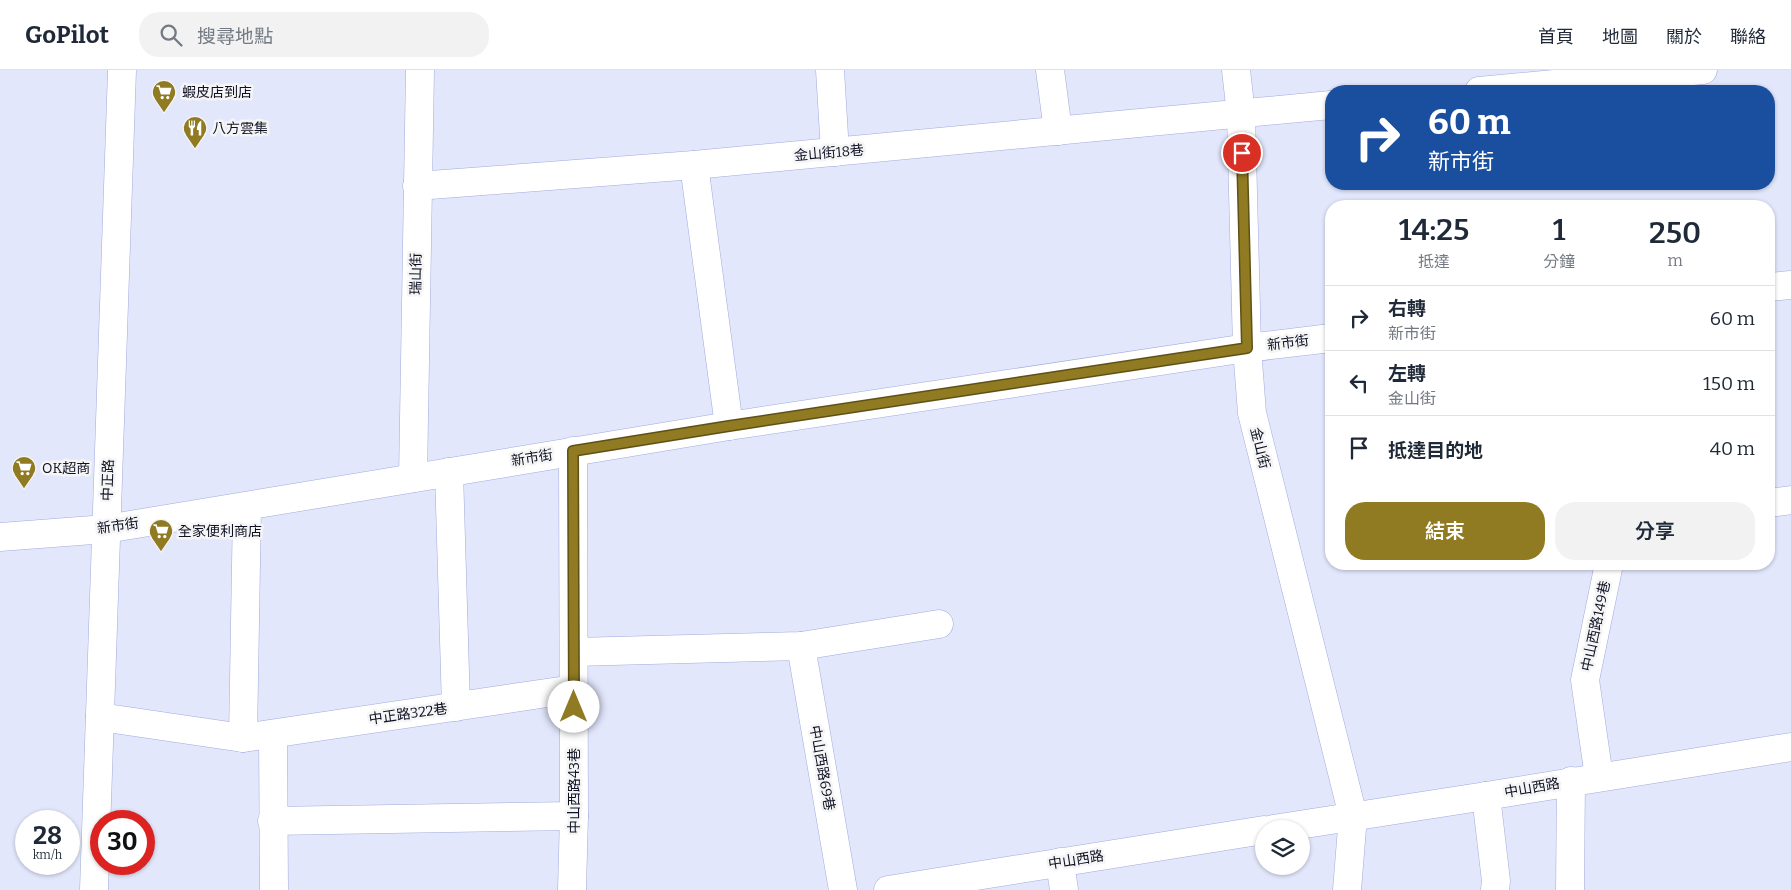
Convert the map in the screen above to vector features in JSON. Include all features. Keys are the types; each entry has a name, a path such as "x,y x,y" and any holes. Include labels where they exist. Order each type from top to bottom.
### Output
{"street":[{"name":"中正路","path":"94,890 122,70"},
{"name":"瑞山街","path":"413,478 420,70"},
{"path":"830,70 835,152"},
{"path":"1050,70 1058,131"},
{"name":"金山街","path":"1236,70 1241,114 1247,348 1252,413 1353,816 1347,890"},
{"path":"1543,85 1703,70"},
{"name":"金山街18巷","path":"417,186 694,165 1325,106"},
{"path":"694,165 729,426"},
{"path":"1775,287 1791,285"},
{"name":"新市街","path":"0,537 106,529 729,426 1247,348 1325,339"},
{"name":"中山西路43巷","path":"572,890 574,816 573,451"},
{"path":"449,472 456,707"},
{"path":"1775,502 1791,500"},
{"path":"243,738 247,506"},
{"name":"中山西路149巷","path":"1599,777 1584,680 1608,570"},
{"path":"574,652 801,646 939,624"},
{"name":"中山西路69巷","path":"801,646 843,890"},
{"name":"中正路322巷","path":"100,718 243,738 574,689"},
{"path":"273,734 272,821 274,890"},
{"name":"中山西路","path":"1310,823 1791,747"},
{"path":"1570,890 1572,781"},
{"path":"1486,796 1496,881 1495,890"},
{"path":"272,821 574,816"},
{"name":"中山西路","path":"888,890 1255,831"},
{"path":"1060,862 1064,890"}],"place":[{"name":"蝦皮店到店","path":"164,113"},
{"name":"八方雲集","path":"195,149"},
{"name":"OK超商","path":"24,489"},
{"name":"全家便利商店","path":"161,552"}],"route":[{"path":"574,707 573,451 1247,348 1242,153"}]}
